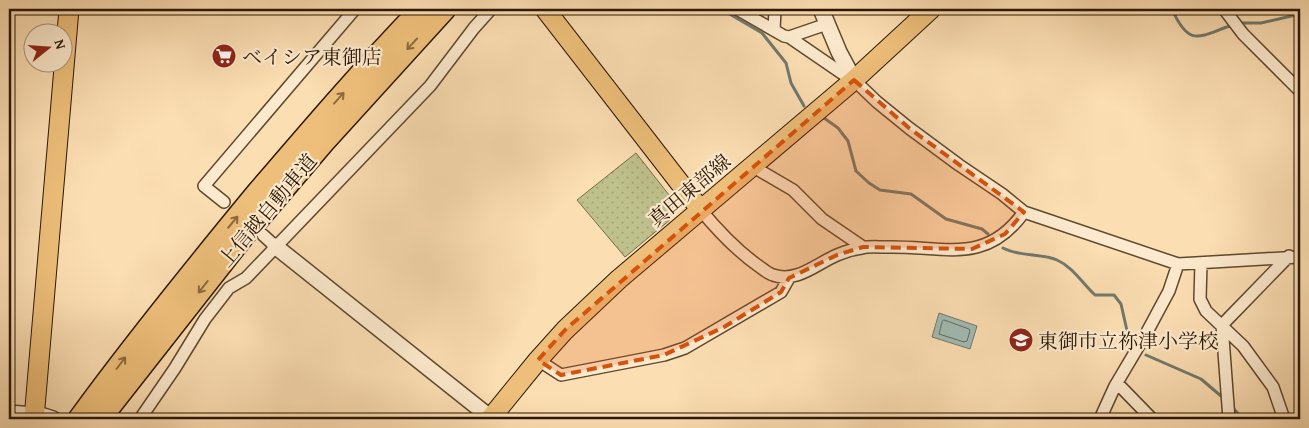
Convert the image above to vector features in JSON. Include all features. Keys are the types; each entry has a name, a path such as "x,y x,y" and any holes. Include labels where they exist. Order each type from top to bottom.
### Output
{"highway":[{"name":"上信越自動車道","path":"96,410 158,314 311,129 420,9"},
{"name":"上信越自動車道","path":"79,419 96,410 324,142 445,9"}],"main road":[{"path":"34,416 69,9"},
{"name":"真田東部線","path":"491,418 565,330 612,285 752,166 849,77 932,9"},
{"path":"551,11 700,209"}],"street":[{"path":"224,202 204,186 355,9"},
{"path":"140,419 176,368 205,319 229,288 246,278 430,86 474,28 491,9"},
{"path":"737,9 790,37 849,77 909,128 1002,194 1024,212 1178,264 1294,256"},
{"path":"774,30 775,9"},
{"path":"821,9 849,77"},
{"path":"1224,9 1244,34 1300,91"},
{"path":"790,37 826,24"},
{"path":"752,166 793,190 822,219 863,247"},
{"path":"700,209 726,239 751,261 772,275 789,278 810,270 837,255 863,247 898,246 972,249 987,245 1005,234 1024,212"},
{"path":"263,235 491,418"},
{"path":"1222,325 1294,256"},
{"path":"1201,263 1200,299 1206,311 1243,346 1273,387 1284,419"},
{"path":"1100,419 1117,383 1169,291 1178,264"},
{"path":"538,360 561,375 664,356 686,348 781,292 789,278"},
{"path":"1222,325 1229,419"},
{"path":"1117,383 1152,419"},
{"path":"9,412 53,419"}],"highlighted area":[{"path":"854,80 909,128 1024,212 1005,234 972,249 863,247 837,255 789,278 781,292 724,327 664,355 561,375 538,360 565,330"}],"green space":[{"path":"636,153 673,200 671,219 625,257 577,200"}],"water":[{"path":"939,313 977,326 970,349 932,337"}],"waterway":[{"path":"721,9 762,33 786,63 791,83 804,106"},
{"path":"1172,9 1178,22 1191,35 1204,35 1233,25"},
{"path":"1239,23 1261,23 1300,14"},
{"path":"824,118 838,128 848,141 856,171 869,183 880,190 911,194 946,219 982,229 988,234"},
{"path":"1003,248 1016,253 1044,256 1057,260 1073,271 1095,295 1114,295 1121,304 1130,344"},
{"path":"1146,355 1201,379 1221,396"},
{"path":"1233,408 1243,419"}],"place":[{"name":"ベイシア東御店","path":"224,56"},
{"name":"東御市立祢津小学校","path":"1021,340"}]}
